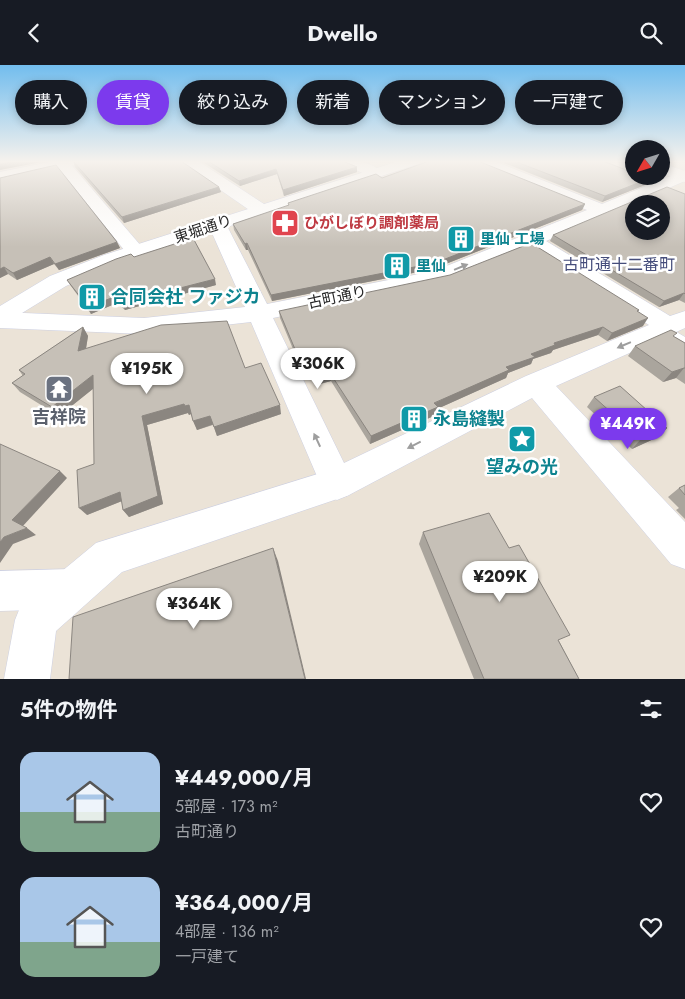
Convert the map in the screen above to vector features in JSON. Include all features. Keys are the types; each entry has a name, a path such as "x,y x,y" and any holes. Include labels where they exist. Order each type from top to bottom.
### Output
{"street":[{"path":"89,190 135,251"},
{"path":"232,190 261,209"},
{"name":"東堀通り","path":"0,315 58,281 111,259 322,190"},
{"path":"552,190 602,210"},
{"name":"古町通り","path":"0,320 144,326 261,313 440,276 651,190"},
{"path":"217,224 261,313 286,374 337,484"},
{"path":"531,240 675,329"},
{"path":"27,679 36,620 110,557 337,484 536,383 675,329"},
{"path":"536,383 685,550"},
{"path":"0,591 72,589"}],"building":[{"path":"0,190 76,190 117,242 55,264 50,257 13,273 4,267 0,269"},
{"path":"98,190 210,190 122,217"},
{"path":"329,190 549,190 585,204 435,263 271,295 247,243 245,244 233,224 289,205 288,203"},
{"path":"588,190 621,190 605,196"},
{"path":"661,190 674,190 685,194 684,293 664,301 553,235 625,205 625,240 670,240 670,195 648,195"},
{"path":"193,238 215,279 122,303 114,297 88,307 67,280 131,254 134,257"},
{"path":"531,243 639,310 637,311 648,318 612,333 603,327 554,343 555,345 531,354 535,357 506,367 509,370 434,403 438,407 371,436 330,373 316,377 303,352 297,354 279,311 450,275"},
{"path":"227,321 245,368 261,363 280,405 214,427 210,416 193,421 189,405 185,406 184,404 142,416 158,496 123,510 120,492 79,508 77,470 94,464 93,375 52,407 12,383 25,374 19,370 83,327 78,351 161,325"},
{"path":"671,330 677,333 673,336 685,343 685,368 672,372 635,346"},
{"path":"620,386 667,428 641,439 594,397"},
{"path":"0,444 60,471 12,520 27,528 4,537 0,542"},
{"path":"685,485 685,495 679,488"},
{"path":"489,513 509,548 519,545 570,635 558,640 579,679 484,679 423,532"},
{"path":"273,548 305,679 69,679 73,617"}],"place":[{"name":"ひがしぼり調剤薬局","path":"285,223"},
{"name":"里仙 工場","path":"461,239"},
{"name":"里仙","path":"397,266"},
{"name":"合同会社 ファジカ","path":"92,297"},
{"name":"吉祥院","path":"59,389"},
{"name":"永島縫製","path":"414,419"},
{"name":"望みの光","path":"522,439"}],"district":[{"name":"古町通十二番町","path":"619,264"}]}
